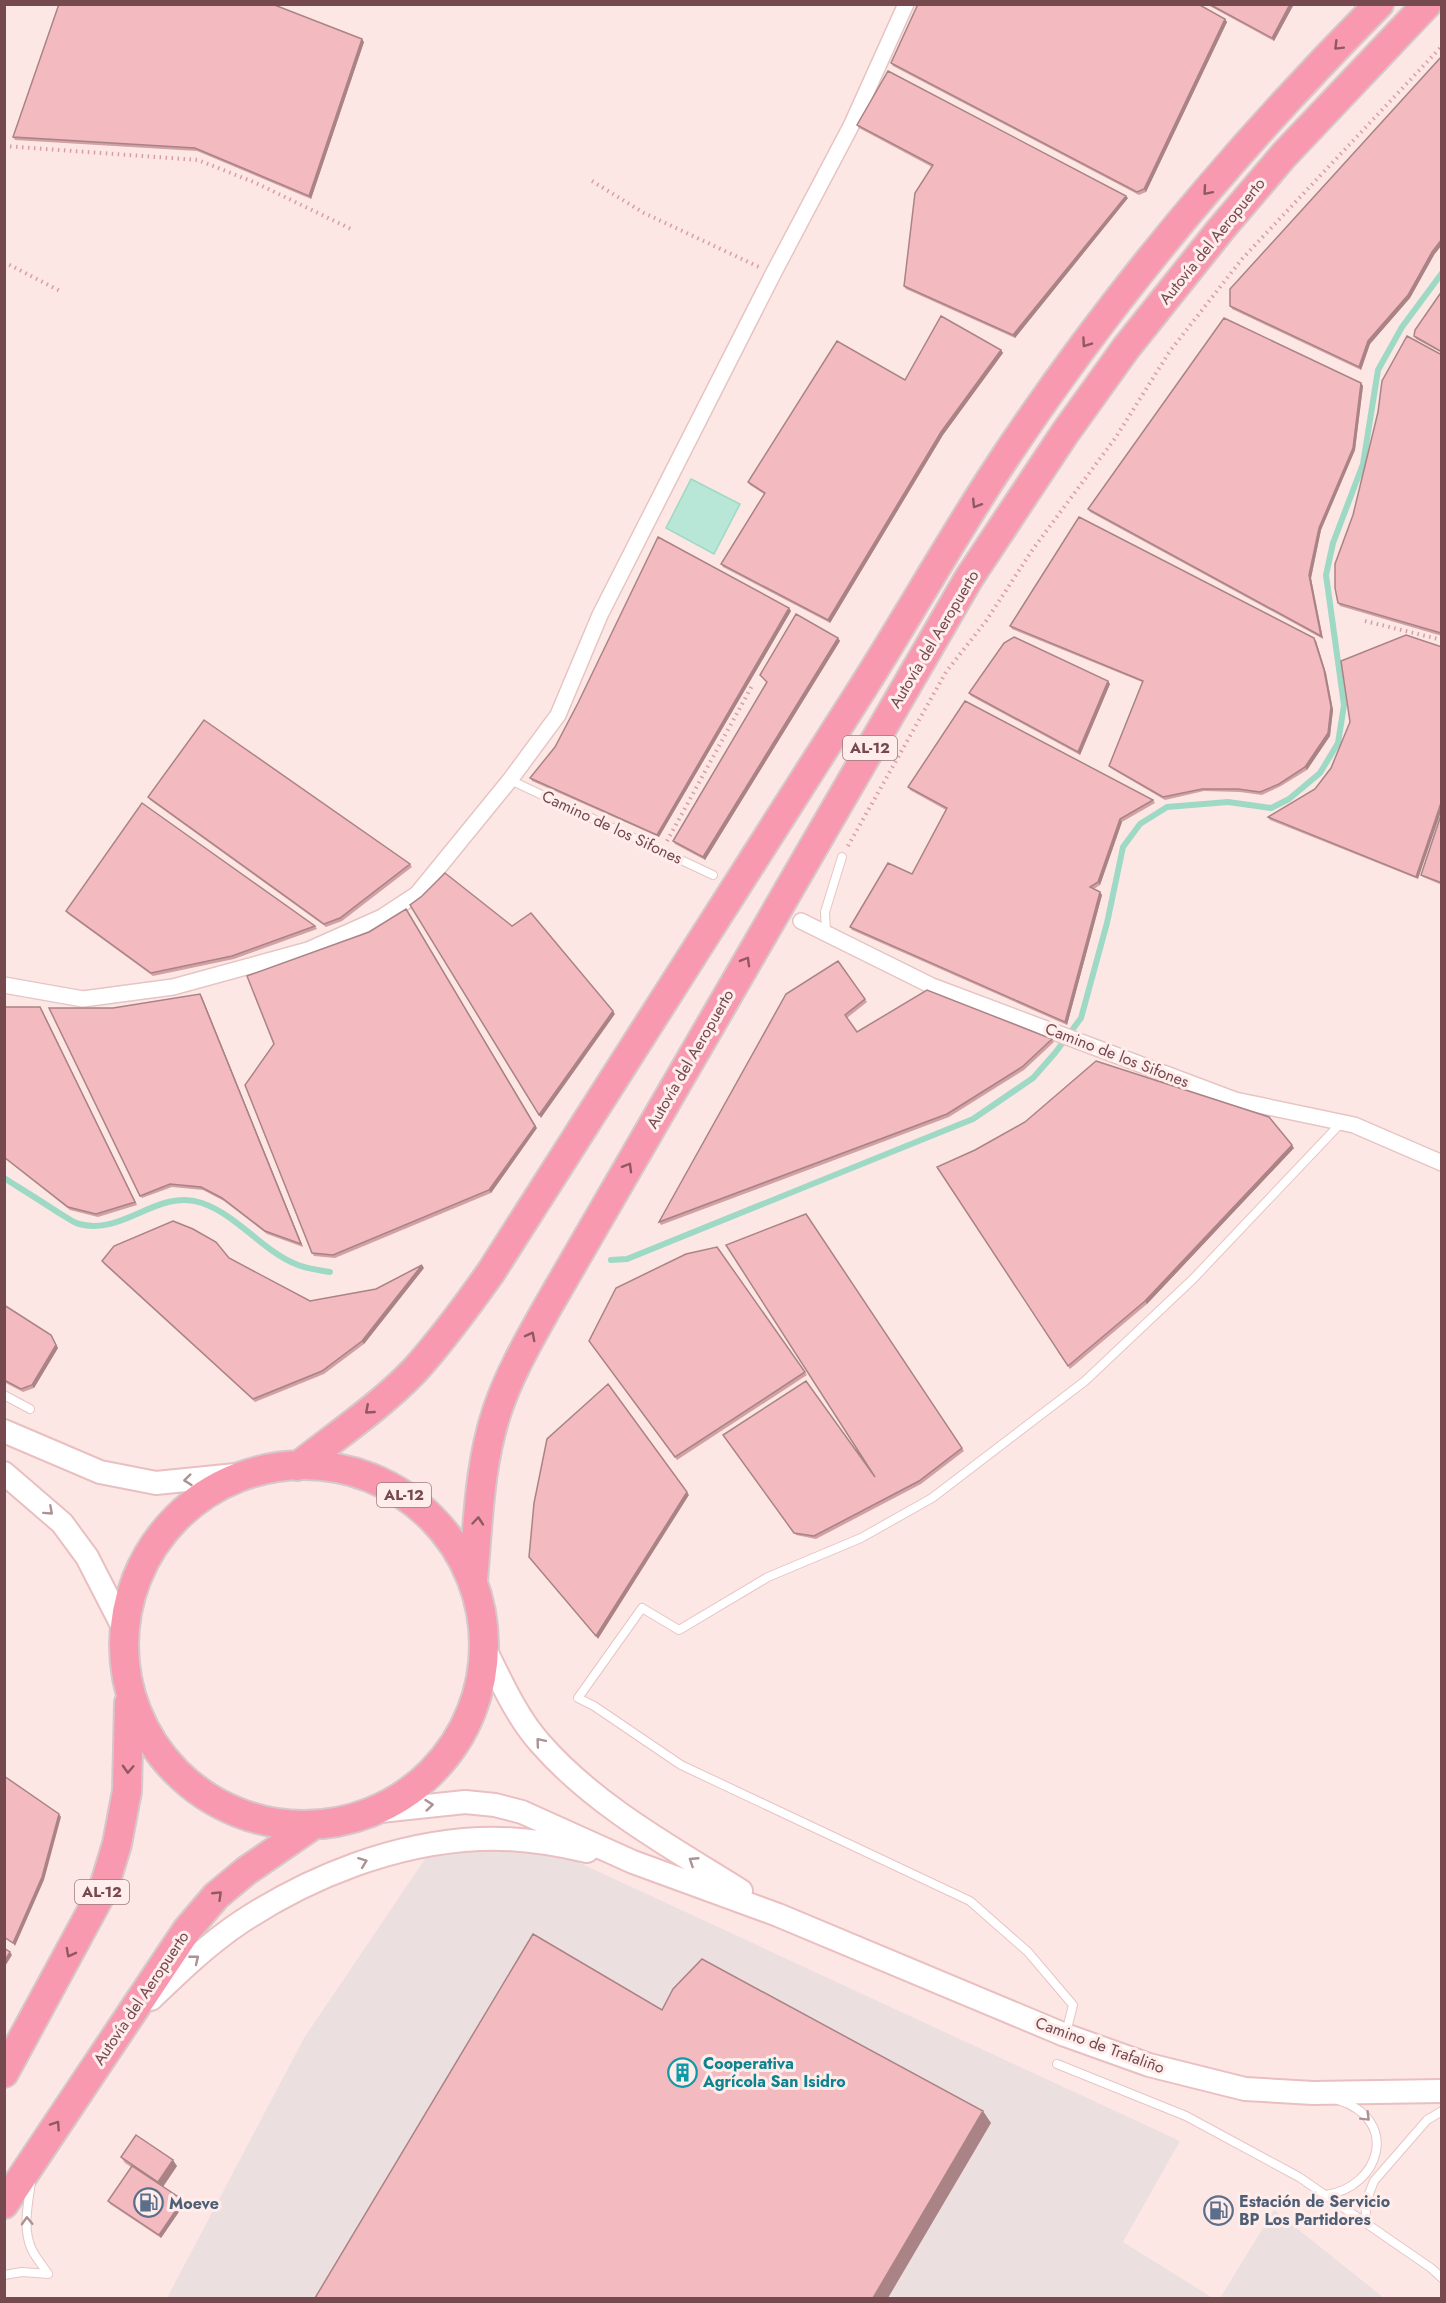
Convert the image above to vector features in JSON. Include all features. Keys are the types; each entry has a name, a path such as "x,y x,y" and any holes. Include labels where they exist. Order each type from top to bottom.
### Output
{"highway":[{"name":"Autovía del Aeropuerto","path":"298,1466 413,1372 461,1314 497,1262 851,706 1009,453 1112,306 1175,228 1328,56 1379,4"},
{"name":"Autovía del Aeropuerto","path":"473,1580 483,1471 496,1413 512,1373 570,1267 969,578 1065,433 1126,348 1179,280 1284,155 1427,4"},
{"name":"AL-12","path":"4,2073 103,1890 117,1844 127,1791 129,1689 124,1659 124,1629 136,1579 162,1533 200,1497 246,1474 298,1466 351,1470 390,1485 426,1510 454,1542 473,1580 483,1613 485,1649 479,1690 464,1730 440,1764 408,1792 371,1812 313,1825 263,1821 217,1803 177,1774 147,1735 129,1689"},
{"name":"Autovía del Aeropuerto","path":"4,2204 187,1930 216,1896 246,1871 313,1825"}],"street":[{"path":"4,985 83,999 173,987 308,950 382,917 417,894 510,780 558,715 600,615 773,274 851,126 906,4"},
{"name":"Camino de los Sifones","path":"801,921 932,986 1235,1100 1354,1125 1442,1163"},
{"path":"4,1431 100,1473 156,1483 246,1474"},
{"path":"4,1473 62,1523 87,1557 124,1629"},
{"path":"485,1649 516,1710 539,1742 570,1774 609,1807 778,1915"},
{"path":"371,1812 465,1802 495,1804 522,1812 633,1862 778,1915"},
{"path":"121,2026 182,1969 240,1923 305,1885 371,1859 428,1844 480,1838 523,1840 555,1845 633,1862"},
{"name":"Camino de Trafaliño","path":"778,1915 1065,2035 1149,2065 1245,2089 1313,2093 1442,2091"}],"lane":[{"name":"Camino de los Sifones","path":"510,780 713,875"},
{"path":"826,932 825,912 842,857"},
{"path":"1065,2035 1073,2005 1028,1952 970,1901 681,1765 594,1706 578,1698 642,1608 679,1630 768,1577 861,1538 932,1498 1084,1381 1193,1278 1341,1123"},
{"path":"4,1395 30,1409"},
{"path":"1057,2064 1186,2116 1299,2177 1431,2268 1442,2278"},
{"path":"1313,2093 1346,2103 1361,2111 1374,2125 1378,2143 1371,2165 1354,2184 1340,2193 1326,2195"},
{"path":"1367,2224 1365,2204 1374,2181 1426,2120 1442,2111"},
{"path":"4,2275 22,2272 48,2274 32,2249 28,2232 26,2215 34,2157"}],"path":[{"path":"842,857 946,672 986,621 1034,549 1116,437 1170,351 1242,259 1442,46"},
{"path":"4,146 198,160 256,183 351,229"},
{"path":"592,181 644,213 773,274"},
{"path":"4,262 60,291"},
{"path":"1365,621 1442,640"},
{"path":"662,850 753,684"}],"shaded area":[{"path":"691,479 740,504 714,554 666,528"},
{"path":"543,1846 1180,2141 1123,2242 1213,2298 167,2298 304,2038 429,1853"},
{"path":"1274,2210 1384,2298 1220,2298"}],"building":[{"path":"59,4 272,4 362,39 309,196 195,148 13,137"},
{"path":"918,4 1198,4 1225,19 1144,189 1137,192 891,63"},
{"path":"1209,4 1290,4 1272,38"},
{"path":"1442,56 1442,239 1432,252 1408,295 1368,341 1359,367 1230,306 1230,289"},
{"path":"888,71 1126,196 1013,335 904,286 915,193 933,165 857,125"},
{"path":"1442,291 1442,352 1414,336 1415,330"},
{"path":"941,316 1001,350 941,432 828,620 721,564 765,493 748,482 837,341 905,380"},
{"path":"1224,318 1361,383 1353,448 1319,528 1309,575 1321,636 1088,509"},
{"path":"1407,336 1442,355 1441,633 1338,603 1335,588 1335,564 1353,515 1378,412 1382,381"},
{"path":"1079,517 1314,638 1324,670 1331,707 1328,733 1305,767 1279,784 1260,792 1238,789 1202,789 1163,797 1109,766 1143,681 1010,626"},
{"path":"658,537 789,608 657,835 530,778 555,747"},
{"path":"796,614 838,638 703,857 673,841 767,682 760,675"},
{"path":"1406,635 1442,647 1442,800 1416,877 1268,817 1315,789 1331,768 1350,722 1341,661"},
{"path":"1014,637 1108,681 1078,752 969,693 1004,643"},
{"path":"965,701 1153,800 1120,819 1098,882 1090,887 1100,892 1065,1022 850,927 888,863 912,874 947,808 908,787"},
{"path":"204,720 410,864 340,918 324,924 148,797"},
{"path":"142,803 315,926 232,956 151,973 66,911"},
{"path":"1442,812 1442,883 1421,875"},
{"path":"445,873 512,926 531,913 613,1011 539,1115 410,905"},
{"path":"406,909 535,1126 489,1190 333,1255 312,1253 245,1085 274,1044 247,976 369,932"},
{"path":"838,961 865,999 845,1015 857,1032 927,990 1052,1039 1022,1067 947,1114 659,1222 786,994"},
{"path":"200,994 301,1244 265,1231 222,1198 201,1187 170,1184 140,1196 49,1008 113,1008"},
{"path":"4,1007 40,1007 135,1202 96,1214 68,1207 4,1157"},
{"path":"1096,1061 1269,1117 1292,1145 1145,1301 1068,1366 937,1167 975,1150 1025,1122"},
{"path":"806,1214 962,1448 919,1481 814,1536 794,1533 723,1435 806,1381 875,1477 726,1245"},
{"path":"173,1221 216,1242 229,1258 310,1301 376,1289 422,1265 362,1341 322,1371 253,1399 102,1261 114,1246"},
{"path":"717,1247 805,1372 675,1457 589,1341 616,1288 686,1254"},
{"path":"4,1305 51,1335 56,1345 32,1385 21,1389 4,1380"},
{"path":"608,1384 687,1492 596,1636 529,1557 534,1503 547,1439"},
{"path":"4,1776 59,1814 42,1877 13,1943 4,1937"},
{"name":"Cooperativa Agrícola San Isidro","path":"533,1934 662,2010 673,1989 702,1959 983,2111 873,2298 315,2298"},
{"path":"4,1948 10,1952 4,1962"},
{"path":"136,2135 173,2160 158,2182 121,2157"},
{"path":"132,2166 183,2200 159,2235 108,2201"}],"waterway":[{"path":"611,1260 627,1259 973,1119 1033,1078 1081,1018 1107,923 1123,847 1140,824 1167,807 1228,802 1271,808 1289,799 1320,773 1338,743 1344,705 1326,575 1333,543 1363,464 1378,370 1402,327 1442,273"},
{"path":"4,1178 79,1224 95,1226 111,1224 170,1202 186,1200 202,1203 228,1216 285,1259 302,1266 330,1272"}],"place":[{"name":"Cooperativa Agrícola San Isidro","path":"682,2072"},
{"name":"Moeve","path":"148,2203"},
{"name":"Estación de Servicio BP Los Partidores","path":"1218,2210"}]}
